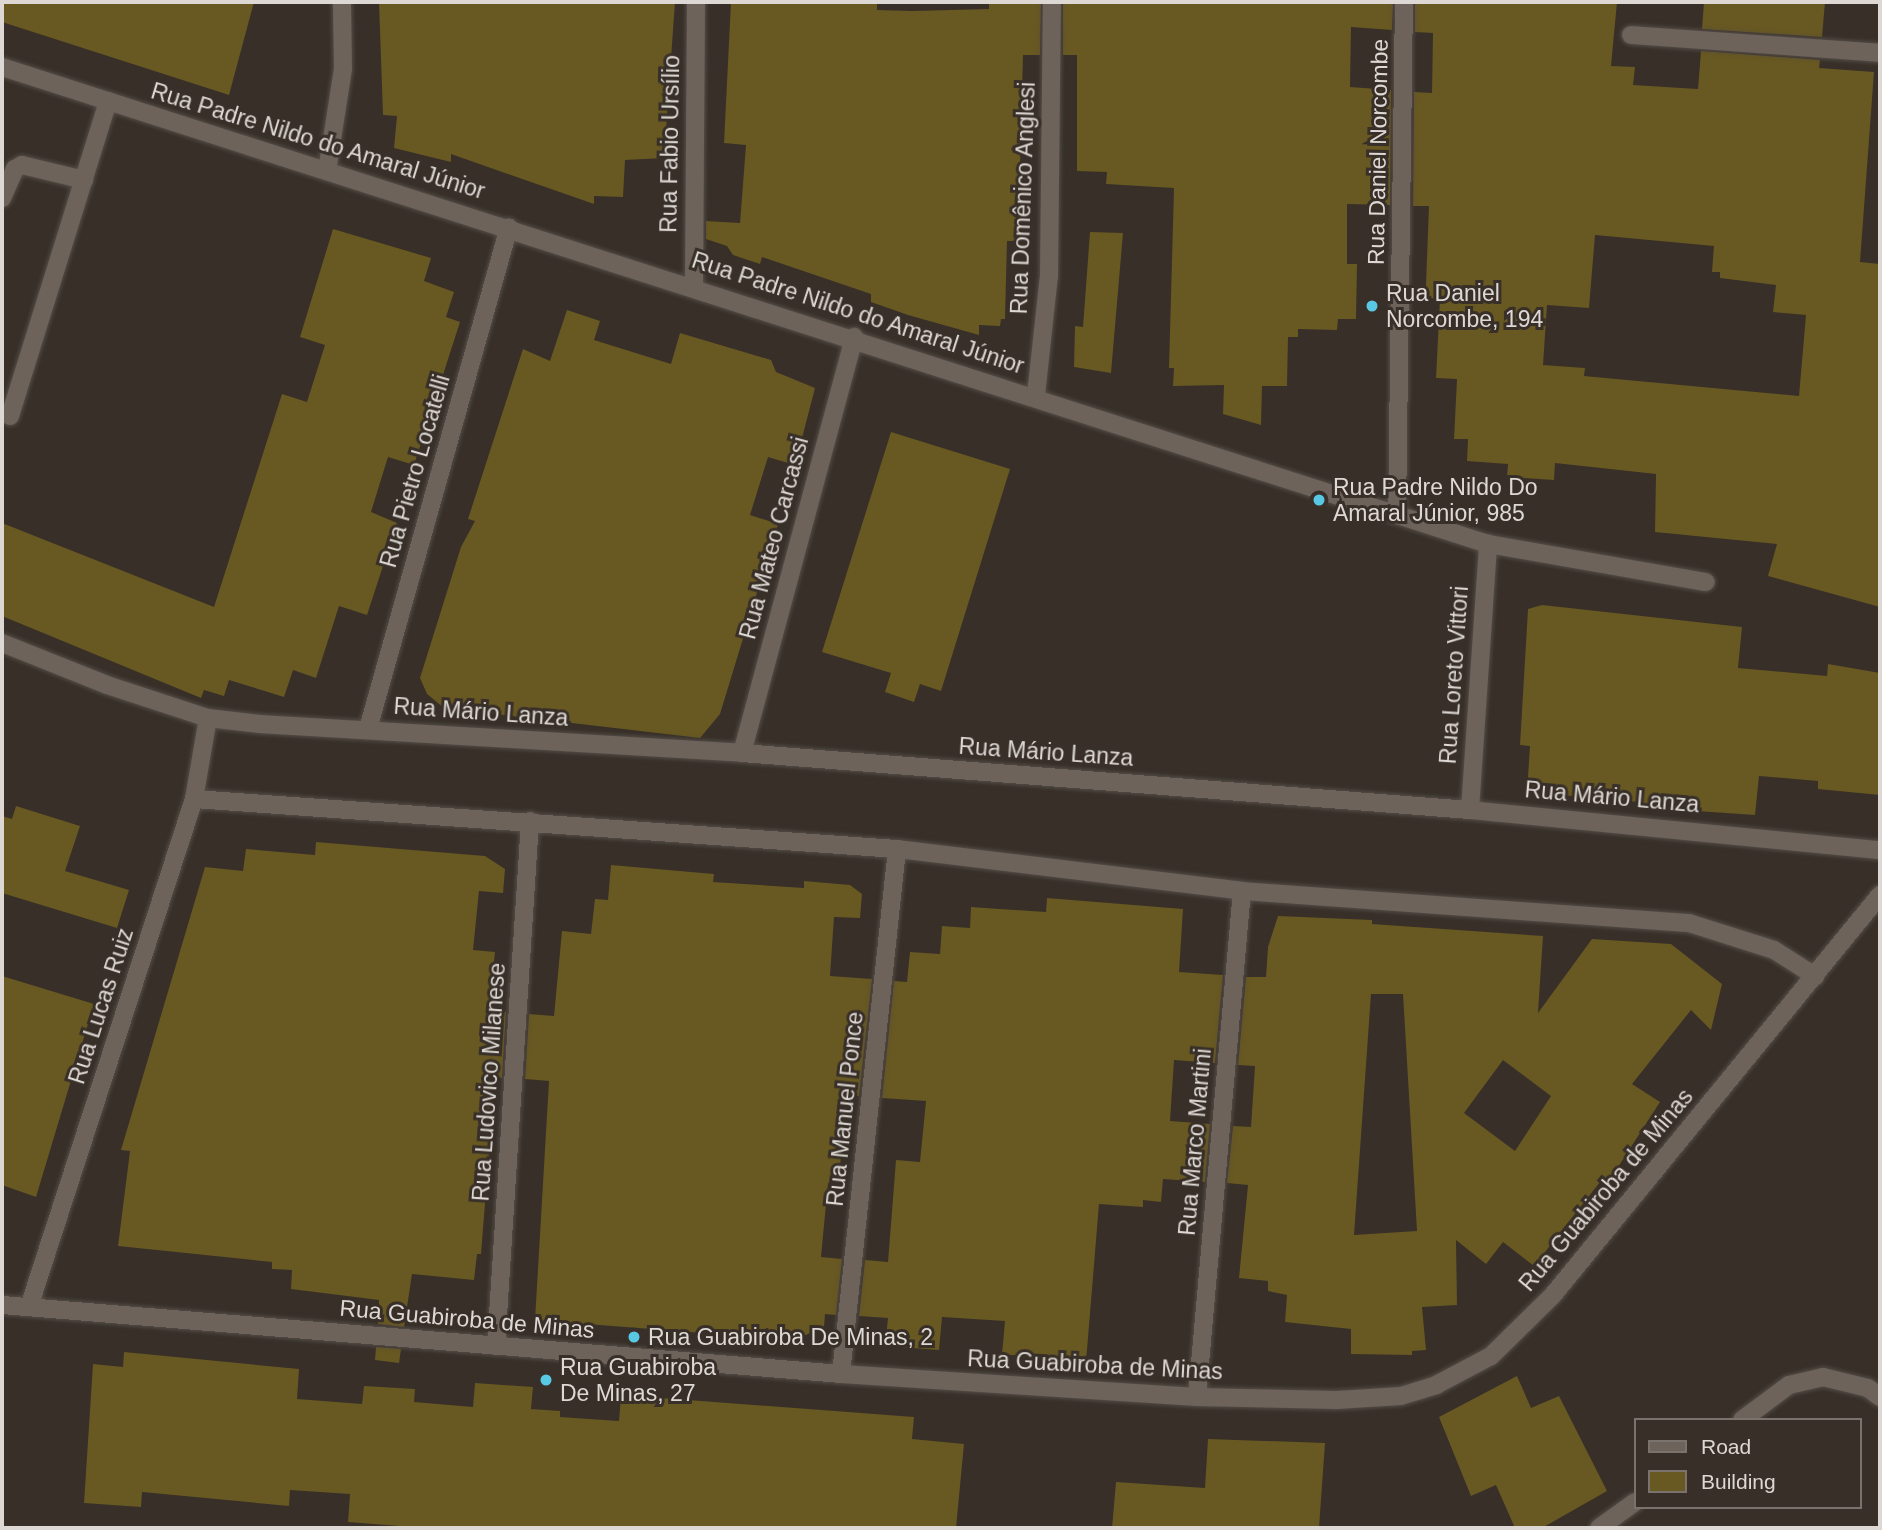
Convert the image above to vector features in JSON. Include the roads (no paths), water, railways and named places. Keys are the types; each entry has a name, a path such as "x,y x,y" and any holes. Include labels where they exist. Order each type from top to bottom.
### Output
{"street":[{"path":"327,171 343,69 342,2"},
{"name":"Rua Fabio Ursílio","path":"694,287 696,2"},
{"name":"Rua Domênico Anglesi","path":"1036,395 1049,276 1052,2"},
{"name":"Rua Daniel Norcombe","path":"1397,513 1404,2"},
{"path":"1631,35 1880,53"},
{"name":"Rua Padre Nildo do Amaral Júnior","path":"2,67 1036,395 1488,544 1706,582"},
{"path":"10,416 108,101"},
{"path":"2,198 15,169 22,165 84,180"},
{"name":"Rua Pietro Locatelli","path":"368,729 509,227"},
{"name":"Rua Mateo Carcassi","path":"742,753 854,337"},
{"name":"Rua Loreto Vittori","path":"1470,810 1488,544"},
{"name":"Rua Mário Lanza","path":"2,643 107,685 208,718 742,753 1470,810 1880,850"},
{"name":"Rua Lucas Ruiz","path":"29,1307 194,799 208,718"},
{"path":"194,799 897,849 1242,891 1689,923 1763,945 1815,976"},
{"name":"Rua Ludovico Milanese","path":"496,1346 530,821"},
{"name":"Rua Manuel Ponce","path":"841,1374 897,849"},
{"name":"Rua Marco Martini","path":"1197,1396 1242,891"},
{"name":"Rua Guabiroba de Minas","path":"2,1305 841,1374 1197,1396 1336,1400 1401,1396 1436,1385 1491,1356 1553,1295 1880,895"},
{"path":"1745,1418 1789,1385 1824,1377 1868,1388 1880,1397"},
{"path":"1599,1528 1633,1503"}],"place":[{"name":"Rua Daniel Norcombe, 194","path":"1372,306"},
{"name":"Rua Padre Nildo Do Amaral Júnior, 985","path":"1319,500"},
{"name":"Rua Guabiroba De Minas, 2","path":"634,1337"},
{"name":"Rua Guabiroba De Minas, 27","path":"546,1380"}]}
